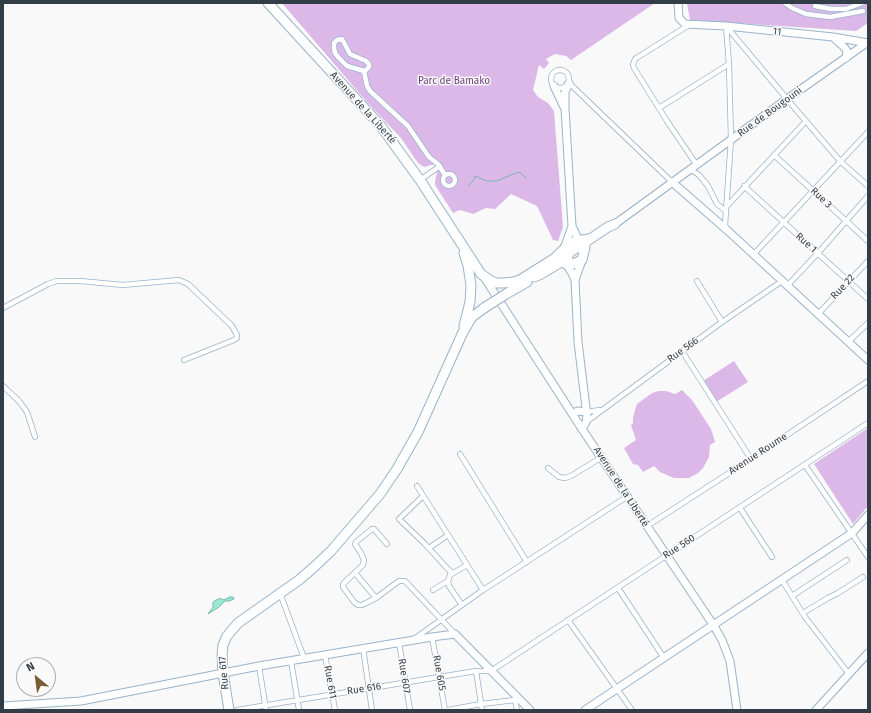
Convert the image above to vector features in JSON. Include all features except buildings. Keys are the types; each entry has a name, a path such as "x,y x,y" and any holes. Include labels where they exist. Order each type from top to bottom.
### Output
{"highway":[{"name":"Avenue de la Liberté","path":"268,3 380,125 420,180 461,242"},
{"path":"463,332 472,317 484,308 539,275 614,224"},
{"path":"461,242 481,274 496,283 520,280 560,254 563,258 573,264 582,260 584,243"},
{"path":"461,242 468,266 471,285 470,302 463,332"},
{"name":"Rue 617","path":"229,710 223,673 222,655 223,645 227,636 233,628 244,619 299,580 331,551 380,494 397,469 418,432 463,332"}],"street":[{"path":"678,3 679,18 687,24 638,57 634,61 634,68 696,164"},
{"path":"785,3 806,14 830,17 863,11"},
{"path":"815,6 831,10 853,8 862,3"},
{"name":"11","path":"687,24 726,26 833,37 868,43"},
{"path":"726,26 729,64 731,140 725,225 727,230"},
{"path":"726,26 840,161 868,186"},
{"path":"833,37 844,47 846,51 846,58"},
{"path":"342,39 350,54 366,61 369,64 369,67 364,72 347,66 339,58 335,53 334,48 334,43 336,40 342,39"},
{"name":"Rue de Bougouni","path":"614,224 787,99 868,43"},
{"path":"659,108 729,64"},
{"path":"565,108 551,81 552,75 558,70 563,70 568,74 569,79 565,92 565,108 572,226 563,258 575,280 578,342 586,412 584,425"},
{"path":"364,72 370,92 408,126 429,157 440,166 445,175"},
{"path":"554,86 560,88 567,86 569,83"},
{"path":"569,83 672,182 727,230 868,360"},
{"path":"727,206 806,121"},
{"path":"753,255 814,191 840,161 866,137 868,132"},
{"name":"Rue 3","path":"774,155 868,241"},
{"path":"420,180 440,166"},
{"path":"690,169 699,175 708,186 717,204 726,211"},
{"name":"Rue 1","path":"744,186 868,299"},
{"path":"663,189 681,191 685,193"},
{"name":"Rue 566","path":"584,425 602,410 722,322 784,284 818,254 868,196"},
{"path":"572,226 584,243"},
{"path":"575,280 582,260"},
{"name":"Rue 22","path":"818,314 868,261"},
{"name":"Avenue de la Liberté","path":"481,274 573,413 584,425 602,457 714,626 722,640 730,661 738,710"},
{"path":"3,308 48,284 57,281 80,281 123,285 179,280 188,284 232,326 237,335 237,338 234,340 184,360"},
{"path":"697,281 722,322"},
{"path":"849,341 868,323"},
{"path":"682,352 751,459"},
{"name":"Avenue Roume","path":"647,526 868,381"},
{"path":"3,386 19,400 27,412 35,437"},
{"path":"573,413 602,410"},
{"name":"Rue 560","path":"491,671 868,423"},
{"path":"460,454 527,562"},
{"path":"548,468 559,477 565,478 571,476 602,457"},
{"path":"805,465 868,557"},
{"path":"417,486 484,590"},
{"path":"423,496 399,519 451,572 448,581 449,586 462,606"},
{"path":"412,640 484,590 628,496"},
{"path":"740,508 772,556"},
{"path":"585,710 714,626 852,533 868,515"},
{"path":"387,544 374,529 356,542 355,544 361,553 364,562 363,565 342,586 354,602 362,605 376,598 400,581 405,581 516,699 530,710"},
{"path":"429,548 448,535"},
{"path":"792,596 847,560"},
{"path":"450,575 467,565"},
{"path":"355,573 376,598"},
{"path":"803,613 863,577"},
{"path":"782,580 803,613 849,674"},
{"path":"433,590 448,581"},
{"path":"618,588 664,658"},
{"path":"280,593 304,658"},
{"path":"568,620 632,710"},
{"path":"3,706 54,706 259,666 455,634"},
{"name":"Rue 605","path":"432,637 447,710"},
{"name":"Rue 607","path":"399,642 410,710"},
{"path":"363,648 372,710"},
{"path":"816,710 868,653"},
{"name":"Rue 611","path":"325,655 335,710"},
{"path":"291,661 299,710"},
{"path":"259,666 266,708"},
{"path":"476,671 482,710"},
{"name":"Rue 616","path":"237,710 266,708 297,700 332,694 476,671 491,671"},
{"path":"447,710 516,699"},
{"path":"516,699 517,710"}],"green space":[{"name":"Parc de Bamako","path":"282,3 655,3 571,60 566,56 555,54 546,59 549,63 544,69 539,65 533,90 538,97 548,103 554,111 563,227 558,241 553,240 537,206 511,194 495,209 486,208 473,214 460,210 453,213 435,185 438,168 435,164 424,167 418,163 401,138 366,101"},
{"path":"687,3 868,3 868,23 856,31 690,20"},
{"path":"734,361 748,382 716,402 703,381"},
{"path":"682,390 692,400 711,429 715,442 710,445 709,457 703,468 689,478 674,478 660,472 654,466 643,472 638,465 633,464 624,448 636,440 631,425 633,423 633,417 637,404 652,393 666,391 675,394"},
{"path":"868,428 868,506 853,524 814,464"}],"shaded area":[{"path":"233,597 234,599 225,601 208,614 213,607 213,602 220,598 224,600"}],"waterway":[{"path":"468,186 474,180 475,176 487,181 497,181 518,172 526,178"}]}
